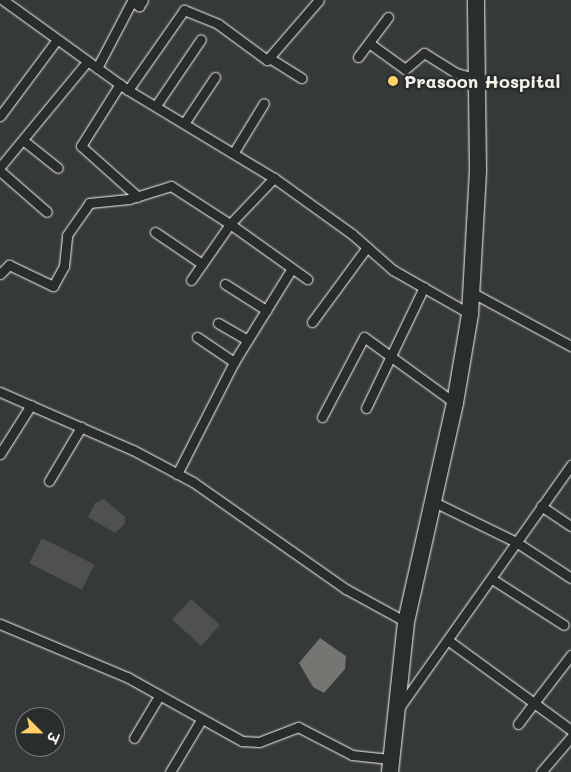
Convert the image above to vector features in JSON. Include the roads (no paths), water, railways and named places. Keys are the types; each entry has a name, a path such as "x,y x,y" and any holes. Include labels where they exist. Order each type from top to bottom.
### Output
{"highway":[{"path":"390,766 393,717 406,622 455,403 470,314 479,79 476,0"}],"street":[{"path":"4,0 56,41 128,90 157,104 274,178 367,247 393,270 470,314"},
{"path":"97,68 132,1 140,6 143,0"},
{"path":"271,59 319,0"},
{"path":"128,90 184,10 218,24 262,58 271,59 302,78"},
{"path":"358,57 388,18"},
{"path":"157,104 201,40"},
{"path":"0,116 56,41"},
{"path":"369,43 405,69 424,53 456,73 479,79"},
{"path":"0,167 24,141 88,62"},
{"path":"184,122 215,77"},
{"path":"120,84 81,146 138,197"},
{"path":"234,152 264,103"},
{"path":"24,141 58,168"},
{"path":"0,171 47,212"},
{"path":"191,280 230,224 274,178"},
{"path":"0,274 9,265 53,286 64,266 67,235 85,206 138,197 170,186 230,224 307,279"},
{"path":"154,232 202,264"},
{"path":"312,322 367,247"},
{"path":"177,474 234,362 292,268"},
{"path":"225,284 266,310"},
{"path":"366,408 424,287"},
{"path":"471,292 571,346"},
{"path":"218,323 247,340"},
{"path":"197,337 234,362"},
{"path":"322,417 364,337 455,403"},
{"path":"0,392 81,427 177,474 346,589 406,622"},
{"path":"0,454 31,405"},
{"path":"49,481 81,427"},
{"path":"393,717 449,641 571,465"},
{"path":"434,502 516,542 571,578"},
{"path":"541,506 571,526"},
{"path":"492,579 564,625"},
{"path":"0,624 159,696 201,720 250,743 298,727 352,754 390,766"},
{"path":"449,641 571,730"},
{"path":"518,724 570,658"},
{"path":"134,738 159,696"},
{"path":"170,772 201,720"},
{"path":"541,772 571,737"}],"place":[{"name":"Prasoon Hospital","path":"393,81"}]}
